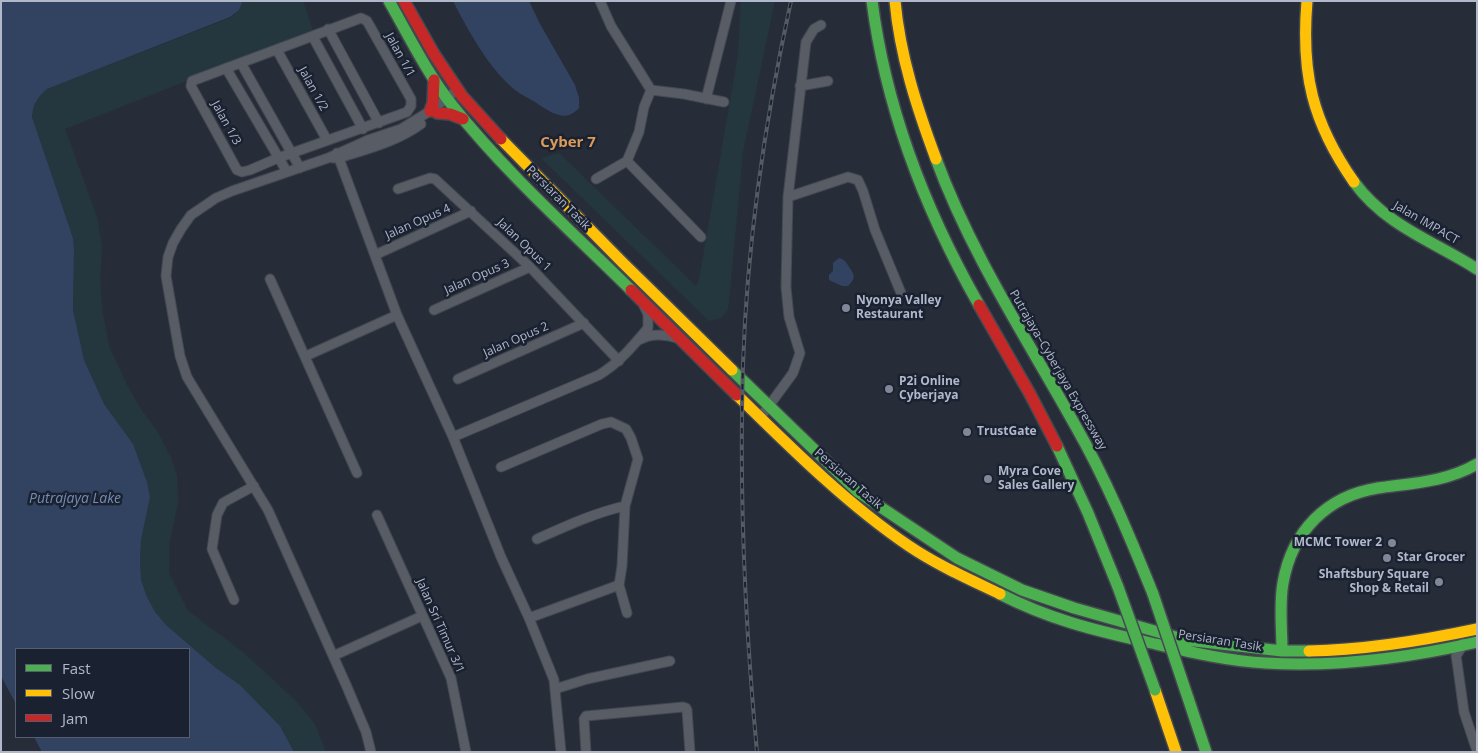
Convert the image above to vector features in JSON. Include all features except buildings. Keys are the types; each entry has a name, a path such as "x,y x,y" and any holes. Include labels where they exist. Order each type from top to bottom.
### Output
{"main road":[{"name":"Persiaran Tasik","path":"389,1 434,80 463,119 495,156 760,418 861,510 910,546 938,563 1011,600 1059,620 1096,632 1200,654 1265,662 1334,664 1452,653 1463,645 1477,642"},
{"name":"Persiaran Tasik","path":"404,1 459,93 500,138 858,492 957,558 1030,593 1098,616 1206,643 1282,651 1350,650 1420,641 1477,629"},
{"path":"872,1 884,76 924,197 950,253 1030,395 1064,461 1105,552 1176,751"},
{"name":"Putrajaya–Cyberjaya Expressway","path":"895,1 899,38 908,76 925,132 952,201 1004,304 1041,364 1096,465 1134,546 1153,594 1206,752"},
{"name":"Jalan IMPACT","path":"1308,1 1304,31 1305,60 1312,102 1333,151 1358,188 1382,213 1477,269"},
{"path":"434,80 433,112 450,114 463,119"},
{"path":"1282,651 1282,589 1284,576 1294,548 1306,526 1327,508 1350,496 1376,488 1426,484 1459,474 1477,464"},
{"path":"1198,726 1214,752"}],"street":[{"path":"600,1 611,26 651,90"},
{"path":"706,99 731,1"},
{"name":"Jalan 1/1","path":"328,30 358,19 364,19 411,99 411,106 407,112 379,123"},
{"path":"760,418 770,407 793,373 800,352 789,317 786,287 788,197 806,42 814,29 822,25"},
{"path":"278,158 379,123 328,30 226,68 278,158 287,172"},
{"path":"313,36 363,129"},
{"name":"Jalan 1/2","path":"277,50 327,140"},
{"path":"241,63 300,168"},
{"name":"Jalan 1/3","path":"226,68 195,80 190,84 235,167 240,171 246,172 278,158"},
{"path":"800,86 828,81"},
{"path":"651,90 724,102"},
{"path":"596,179 627,161 639,132 644,106 651,90"},
{"path":"371,752 366,732 275,525 254,486 201,401 183,367 168,292 166,276 168,258 181,229 204,205 216,198 328,158 357,149 381,145 412,127 459,93"},
{"path":"338,156 397,315 453,438 501,557 529,618 554,685 561,752"},
{"path":"627,161 702,237"},
{"path":"788,197 848,177 858,180 863,190 875,230 901,293"},
{"name":"Jalan Opus 1","path":"398,188 430,178 435,179 530,267 619,361"},
{"name":"Jalan Opus 4","path":"375,255 471,211"},
{"name":"Jalan Opus 3","path":"434,310 530,267"},
{"path":"270,278 357,473"},
{"path":"453,438 598,375 619,361 648,328 648,314 640,299"},
{"path":"306,356 397,315"},
{"name":"Jalan Opus 2","path":"458,379 584,323"},
{"path":"637,342 654,334 664,334 682,339"},
{"path":"501,467 602,424 611,422 626,429 638,459 625,506 620,585 627,613"},
{"path":"234,600 212,549 215,525 217,515 223,503 254,486"},
{"path":"537,539 576,521 625,506"},
{"name":"Jalan Sri Timur 3/1","path":"376,515 451,678 466,752"},
{"path":"529,618 620,585"},
{"path":"333,656 422,616"},
{"path":"1461,633 1463,645"},
{"path":"1446,636 1452,653 1464,712 1477,751"},
{"path":"554,685 670,661"},
{"path":"586,752 584,719 586,716 686,708 690,752"}],"shaded area":[{"path":"243,1 303,1 313,31 65,129 97,217 102,247 100,280 102,308 109,346 127,385 140,408 157,431 171,458 177,475 178,502 169,545 169,573 188,611 243,652 296,701 315,724 326,752 294,752 280,726 240,685 216,668 166,625 154,612 147,597 141,580 140,560 141,540 150,497 147,482 133,444 104,404 84,360 73,310 73,238 32,117 36,102 47,89 230,18 239,10"},
{"path":"741,1 775,1 743,151 728,310 721,318 709,321 541,158 559,153 696,286 699,280 738,55"}],"water":[{"name":"Putrajaya Lake","path":"1,1 243,1 239,10 230,17 47,89 36,102 32,117 73,238 73,310 84,360 104,404 133,444 147,482 150,497 141,540 140,560 141,580 147,597 155,612 166,625 216,668 240,685 280,726 294,752 42,752 35,738 190,738 190,648 15,648 15,702 1,676"},
{"path":"453,1 529,1 575,85 579,98 579,108 569,115 560,115 551,112 515,90 488,60 472,36"},
{"path":"839,258 846,262 853,274 853,279 848,286 842,286 829,280 829,275 833,271 833,263"}],"railway":[{"path":"757,752 749,656 744,559 742,413 745,319 753,228 765,136 791,1"}],"traffic: fast":[{"path":"389,1 434,80 472,130 538,200 631,290"},
{"path":"872,1 887,81 910,158 941,233 979,305"},
{"path":"936,159 982,262 1097,466 1153,594"},
{"path":"1354,182 1367,197 1395,221 1477,269"},
{"path":"732,370 858,492 957,558 1022,590 1074,608 1186,640 1282,651 1309,651"},
{"path":"1057,446 1088,513 1118,587"},
{"path":"1282,651 1281,600 1283,583 1294,547 1315,519 1328,508 1360,492 1441,478 1453,475 1477,464"},
{"path":"1118,587 1155,690"},
{"path":"1000,594 1054,617 1090,628 1191,652 1251,662 1319,664 1372,660 1425,653 1477,642"},
{"path":"1153,594 1188,698"},
{"path":"1188,698 1206,752"}],"traffic: slow":[{"path":"895,1 897,21 910,82 936,159"},
{"path":"1307,1 1306,51 1312,96 1328,139 1354,182"},
{"path":"501,139 732,370"},
{"path":"737,395 820,474 886,530 931,559 1000,594"},
{"path":"1309,651 1352,649 1394,644 1477,629"},
{"path":"1155,690 1176,752"}],"traffic: jam":[{"path":"404,1 434,54 462,96 501,139"},
{"path":"430,111 433,103 434,80"},
{"path":"437,113 450,114 463,119"},
{"path":"631,290 737,395"},
{"path":"979,305 1030,394 1057,446"}],"place":[{"name":"Nyonya Valley Restaurant","path":"846,308"},
{"name":"P2i Online Cyberjaya","path":"889,389"},
{"name":"TrustGate","path":"967,432"},
{"name":"Myra Cove Sales Gallery","path":"988,479"},
{"name":"MCMC Tower 2","path":"1392,543"},
{"name":"Star Grocer","path":"1387,558"},
{"name":"Shaftsbury Square Shop & Retail","path":"1439,582"}],"district":[{"name":"Cyber 7","path":"568,143"}]}
